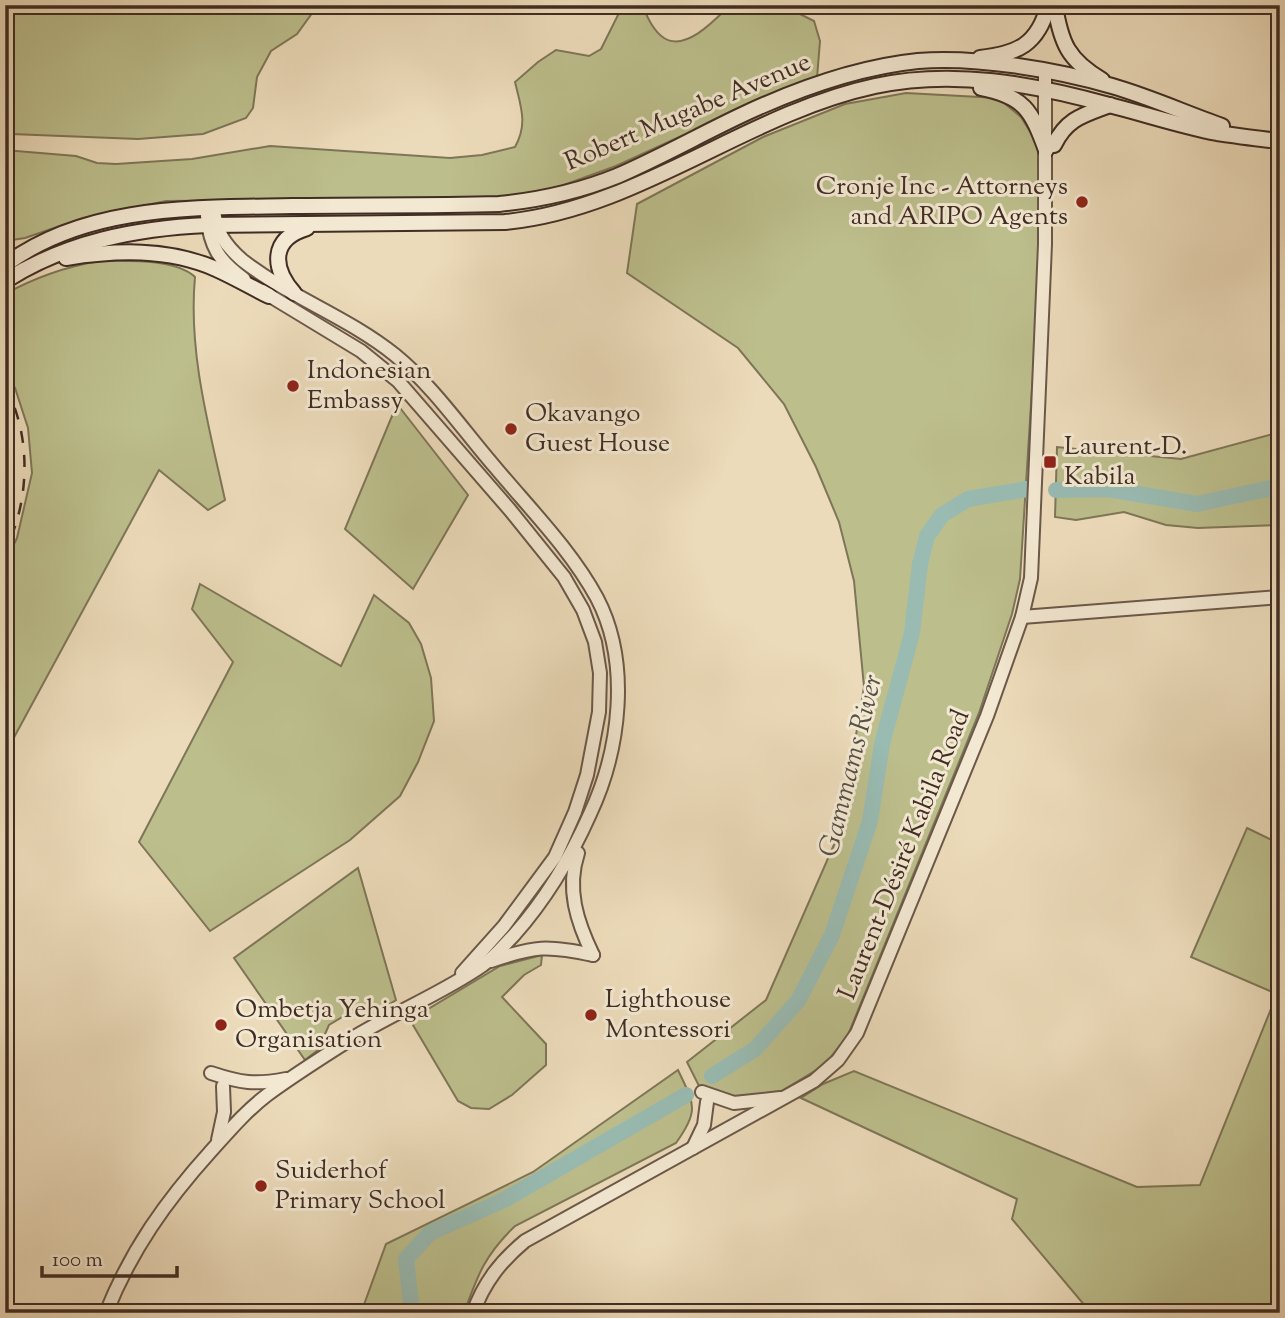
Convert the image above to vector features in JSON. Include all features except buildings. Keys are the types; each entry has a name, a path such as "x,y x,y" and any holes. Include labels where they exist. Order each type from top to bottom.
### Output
{"main road":[{"path":"954,61 995,56 1024,46 1043,25 1048,6"},
{"path":"1055,6 1060,36 1068,51 1087,71 1111,86"},
{"name":"Robert Mugabe Avenue","path":"5,265 57,236 95,222 135,214 210,209 499,204 536,199 617,176 797,91 834,78 920,61 954,61 1049,72 1111,86 1264,139"},
{"path":"912,80 969,86 1003,93 1013,98 1029,113 1050,148 1072,120 1110,105"},
{"name":"Robert Mugabe Avenue","path":"5,281 76,247 118,235 212,225 505,222 549,216 618,194 744,134 837,95 912,80 987,80 1049,91 1216,132 1280,141"},
{"path":"294,293 283,280 278,266 278,255 290,236 316,226"},
{"path":"43,261 111,251 162,255 215,268 269,296"}],"street":[{"name":"Laurent-Désiré Kabila Road","path":"473,1313 494,1272 503,1260 525,1241 787,1098 814,1081 838,1060 857,1034 987,716 1022,617 1031,578 1046,215 1044,196 1050,148 1049,72"},
{"path":"210,209 213,246 236,273 361,351 398,381 564,577 583,610 595,642 600,673 598,712 587,775 575,812 555,857 504,926 452,983"},
{"path":"106,1313 124,1271 155,1219 182,1183 244,1115 293,1078 352,1039 487,962 541,948 558,947 593,955 581,930 572,883 574,864 597,800 609,756 617,699 617,673 611,635 597,599 578,568 539,518 425,384 395,355 242,260 212,225"},
{"path":"1022,617 1280,597"},
{"path":"487,962 540,905 573,851 597,800"},
{"path":"211,1073 234,1081 256,1084 293,1078"},
{"path":"217,1144 223,1120 223,1086"},
{"path":"693,1148 705,1122 705,1097 734,1103 787,1098"}],"green space":[{"path":"5,5 318,5 297,34 271,51 257,77 253,108 246,118 203,134 138,139 11,134 5,131"},
{"path":"623,5 642,5 651,23 664,38 682,41 700,32 730,5 782,5 814,21 820,41 817,78 773,94 616,166 561,186 523,195 483,198 166,201 83,218 25,238 12,240 5,237 5,150 76,156 97,163 116,164 192,159 270,146 450,158 482,155 515,147 522,123 515,82 556,50 589,56 601,49"},
{"path":"906,93 998,98 1021,117 1042,151 1045,244 1032,389 1020,579 1012,614 979,713 848,1035 818,1069 775,1095 752,1103 702,1092 687,1062 766,1000 840,831 864,687 854,581 839,522 816,467 784,404 738,348 627,273 637,204 763,137 845,104"},
{"path":"99,261 136,261 175,266 195,277 194,333 197,361 225,500 208,510 159,470 5,754 5,563 17,538 32,473 28,428 15,388 5,372 5,294 50,273"},
{"path":"397,404 468,495 413,589 345,529"},
{"path":"1280,432 1280,529 1278,525 1198,528 1166,525 1124,512 1076,520 1055,517 1057,447 1181,459"},
{"path":"200,584 341,666 374,595 409,623 421,644 431,678 434,721 418,762 400,796 350,840 210,931 139,842 233,662 192,609"},
{"path":"1247,828 1280,844 1280,1313 1091,1313 1012,1219 1017,1199 801,1098 823,1084 854,1071 1137,1187 1200,1185 1277,994 1191,957"},
{"path":"358,868 396,1000 374,1014 344,1016 329,1025 318,1050 305,1060 234,958"},
{"path":"542,955 541,965 524,975 502,997 546,1044 546,1065 512,1095 489,1109 471,1108 458,1101 413,1025 415,1017 500,966"},
{"path":"678,1070 692,1107 689,1122 676,1143 515,1226 496,1246 484,1266 464,1313 361,1313 386,1244 533,1172"}],"waterway":[{"name":"Gammams River","path":"1056,490 1108,489 1197,504 1280,486"},
{"name":"Gammams River","path":"712,1076 755,1049 798,1001 832,935 870,821 882,744 912,633 920,564 927,536 942,515 968,499 1027,489"},
{"name":"Gammams River","path":"412,1313 406,1259 430,1233 504,1200 686,1095"}],"railway":[{"path":"5,386 20,426 24,468 19,511 5,551"}],"place":[{"name":"Cronje Inc - Attorneys and ARIPO Agents","path":"1082,202"},
{"name":"Indonesian Embassy","path":"293,386"},
{"name":"Okavango Guest House","path":"511,429"},
{"name":"Laurent-D. Kabila","path":"1050,462"},
{"name":"Lighthouse Montessori","path":"591,1015"},
{"name":"Ombetja Yehinga Organisation","path":"221,1025"},
{"name":"Suiderhof Primary School","path":"261,1186"}]}
